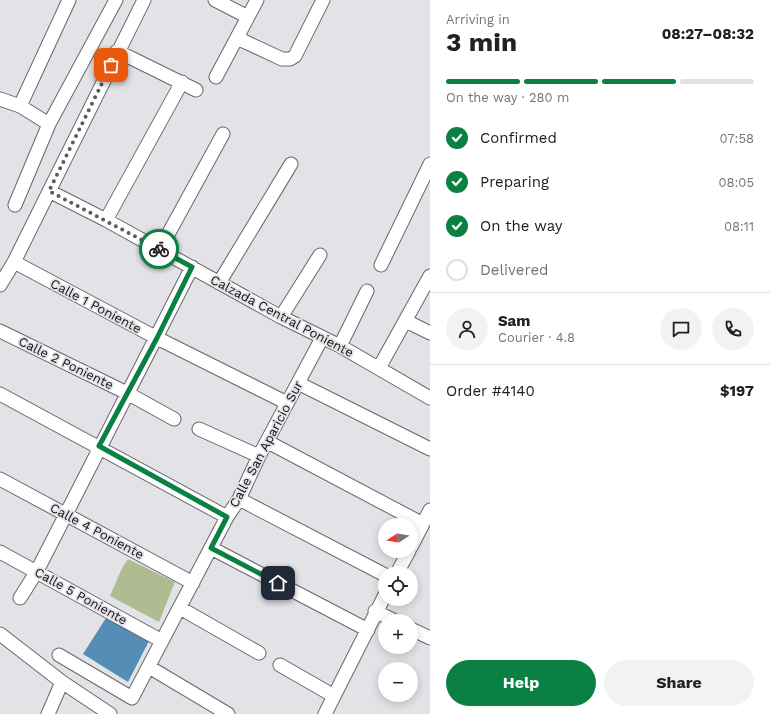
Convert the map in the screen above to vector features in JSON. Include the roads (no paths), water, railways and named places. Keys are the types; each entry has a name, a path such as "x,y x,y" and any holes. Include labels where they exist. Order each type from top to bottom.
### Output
{"street":[{"path":"20,106 69,0"},
{"path":"15,205 49,124 116,0"},
{"path":"0,285 14,262 144,0"},
{"path":"215,0 248,17"},
{"path":"216,78 256,0"},
{"path":"237,38 282,59 290,59 295,56 322,0"},
{"path":"118,51 196,90"},
{"path":"106,220 182,82"},
{"path":"0,99 20,106 49,124"},
{"path":"160,249 223,134"},
{"path":"220,283 291,164"},
{"path":"381,265 430,164"},
{"name":"Calzada Central Poniente","path":"49,191 160,249 281,317 340,346 430,398"},
{"path":"281,317 320,254"},
{"name":"Calle 1 Poniente","path":"14,262 157,338 287,403"},
{"path":"20,598 37,571 99,446 157,338 192,267"},
{"path":"379,368 430,276"},
{"path":"340,346 367,291"},
{"path":"406,321 430,333"},
{"name":"Calle 2 Poniente","path":"0,331 127,393 174,419"},
{"name":"Calle San Aparicio Sur","path":"59,654 132,698 227,517 239,499 259,456 268,442 322,338"},
{"path":"298,383 430,449"},
{"path":"0,394 99,446 227,517"},
{"path":"199,429 259,456"},
{"path":"268,442 423,524"},
{"name":"Calle 4 Poniente","path":"0,479 193,583"},
{"path":"239,499 378,571"},
{"path":"418,534 430,510"},
{"path":"211,548 368,630"},
{"name":"Calle 5 Poniente","path":"0,552 162,641"},
{"path":"325,714 368,630 379,606"},
{"path":"180,608 260,653"},
{"path":"375,612 379,614"},
{"path":"418,632 430,638"},
{"path":"0,634 62,682 110,714"},
{"path":"280,665 334,696"},
{"path":"149,667 228,714"},
{"path":"48,714 62,682"}],"water":[{"path":"106,618 150,639 128,682 83,654"}]}
